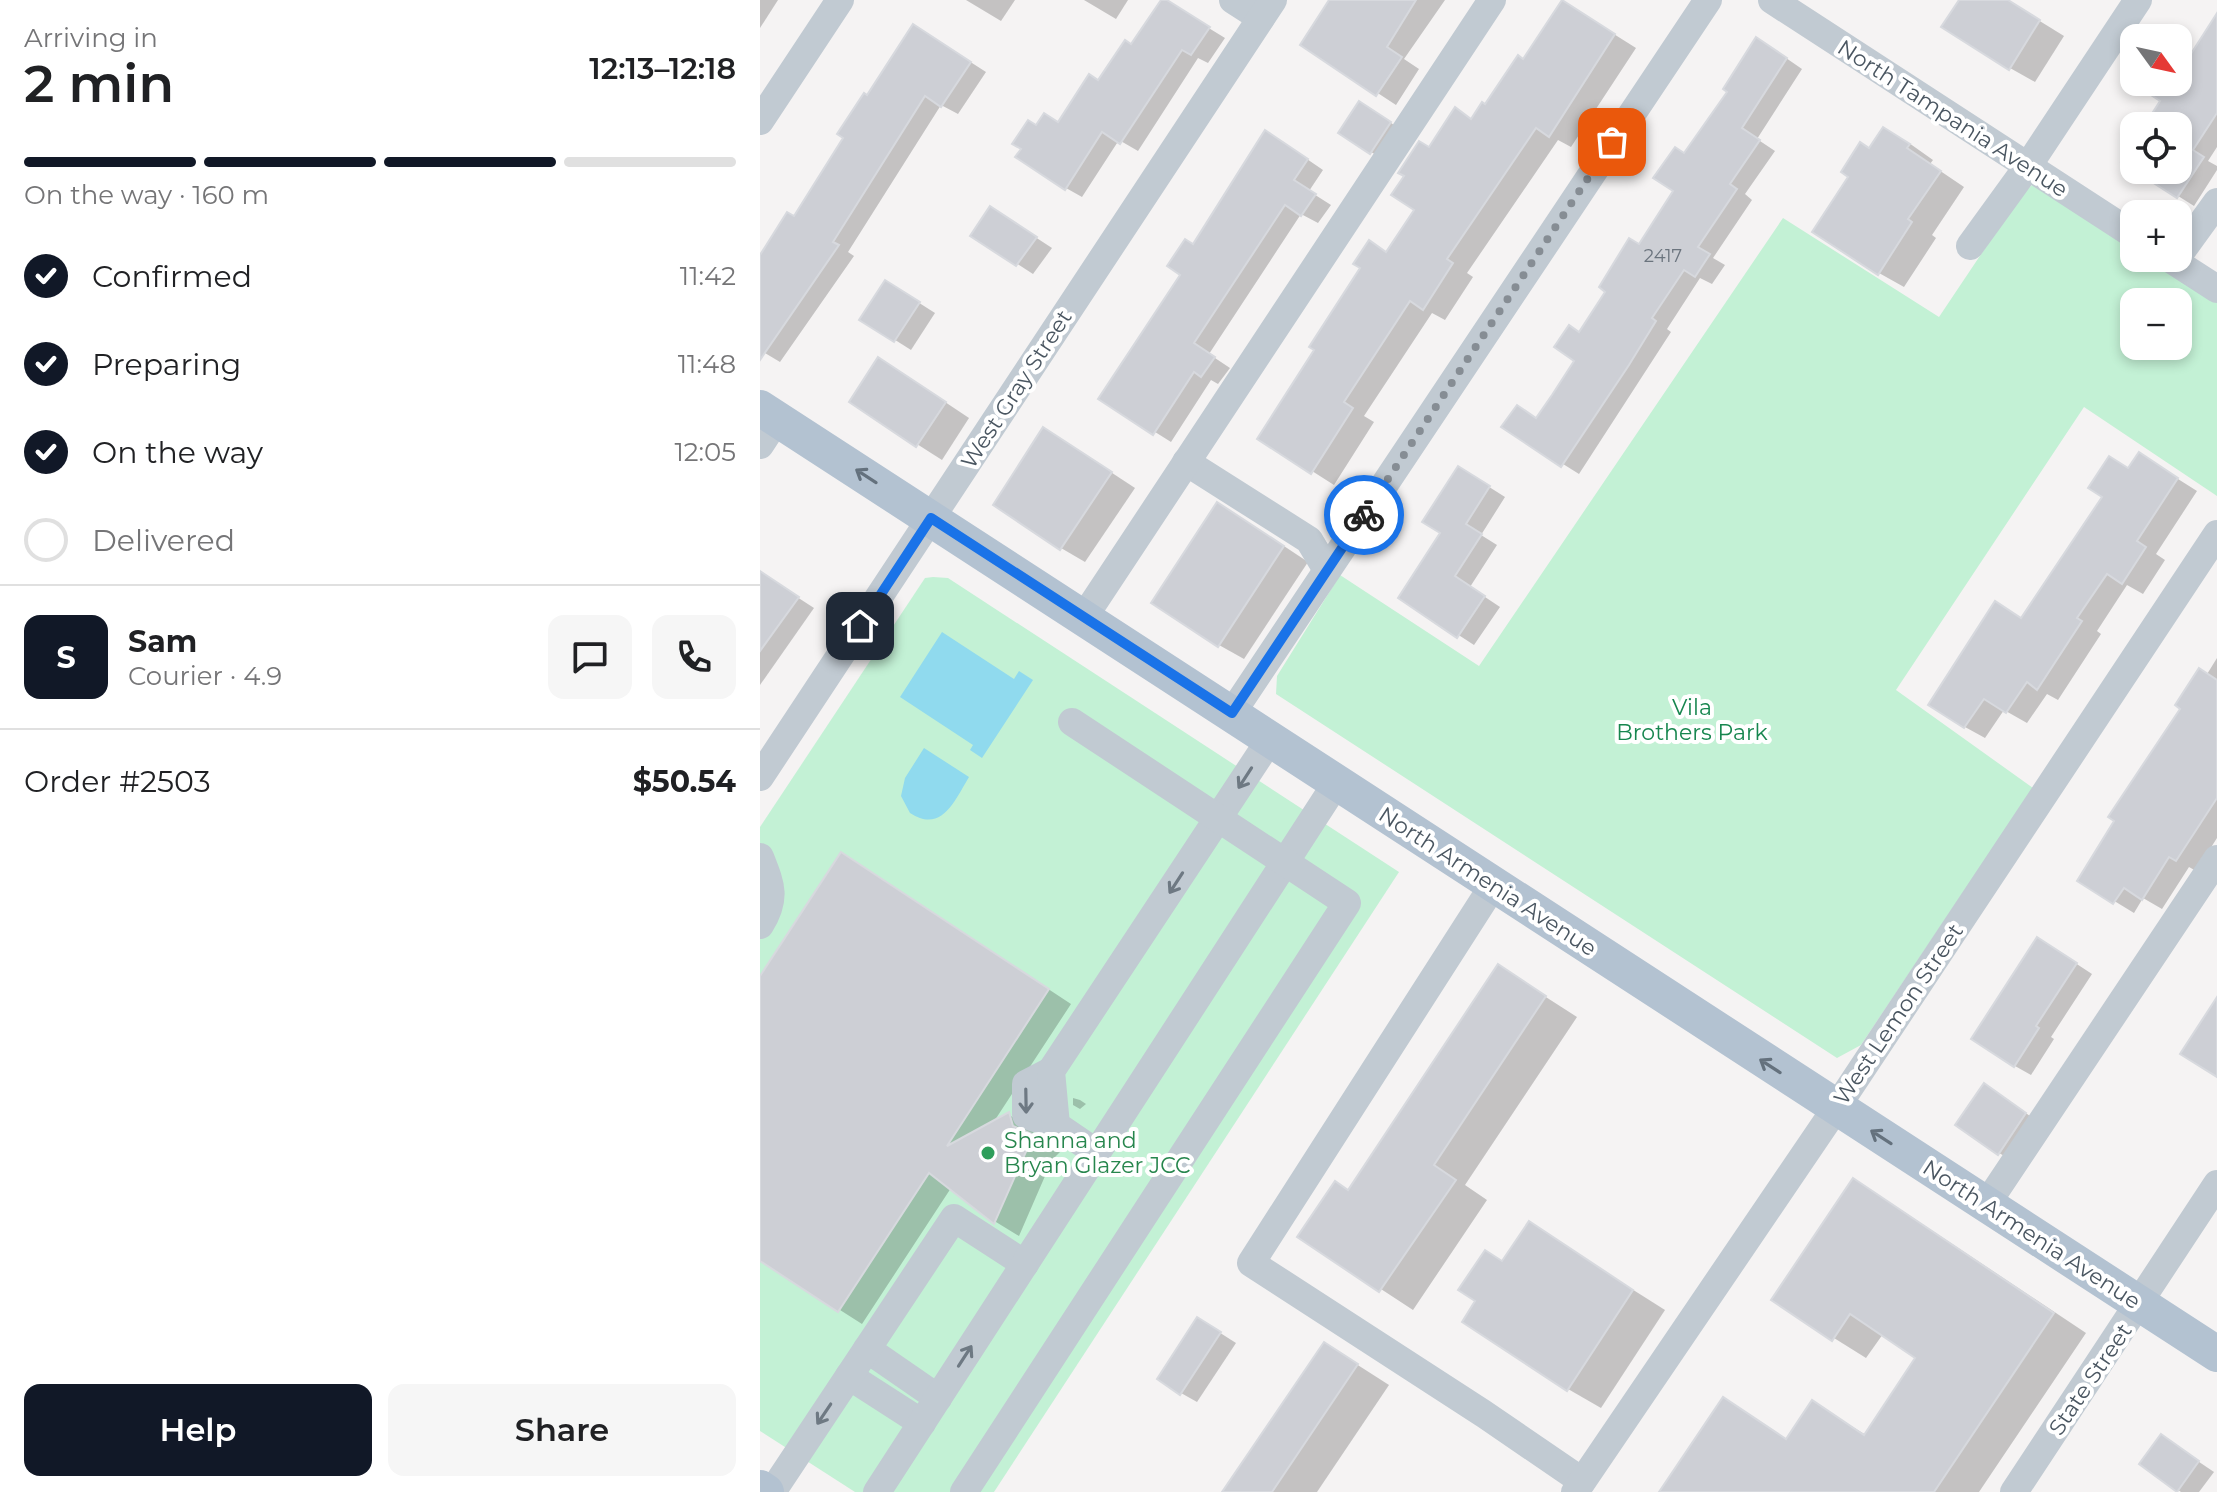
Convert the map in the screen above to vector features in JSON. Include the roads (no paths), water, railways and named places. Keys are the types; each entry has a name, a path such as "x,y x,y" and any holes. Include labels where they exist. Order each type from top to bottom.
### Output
{"main road":[{"name":"North Armenia Avenue","path":"766,424 931,518 2217,1354"},
{"path":"760,1488 766,1492"}],"street":[{"path":"760,121 840,0"},
{"path":"1233,0 1267,9"},
{"path":"1084,617 1492,0"},
{"path":"1232,713 1708,0"},
{"name":"North Tampania Avenue","path":"1772,0 2120,226"},
{"path":"1970,246 2028,166 2138,0"},
{"name":"West Gray Street","path":"760,777 1267,9"},
{"path":"2192,235 2217,202"},
{"path":"2192,271 2217,289"},
{"path":"1186,462 1309,540 1327,570"},
{"name":"West Lemon Street","path":"1579,1487 1836,1108 2217,534"},
{"path":"964,1492 1347,903 1072,722"},
{"path":"1097,1153 1056,1125 1051,1071 1271,738"},
{"path":"877,1492 1337,782"},
{"path":"760,857 771,887 770,909 760,925"},
{"path":"1986,1205 2217,859"},
{"path":"1494,884 1251,1263 1484,1414 1579,1487"},
{"name":"State Street","path":"2014,1492 2217,1184"},
{"path":"772,1492 954,1218 1025,1264"},
{"path":"867,1349 938,1398"},
{"path":"849,1376 922,1423"}],"water":[{"path":"942,632 1014,679 1019,671 1033,680 982,758 970,750 973,745 900,697"},
{"path":"924,748 969,777 946,812 931,819 910,813 901,796 905,778"}],"place":[{"name":"Shanna and Bryan Glazer JCC","path":"988,1153"}],"park label":[{"name":"Vila Brothers Park","path":"1692,720"}]}
